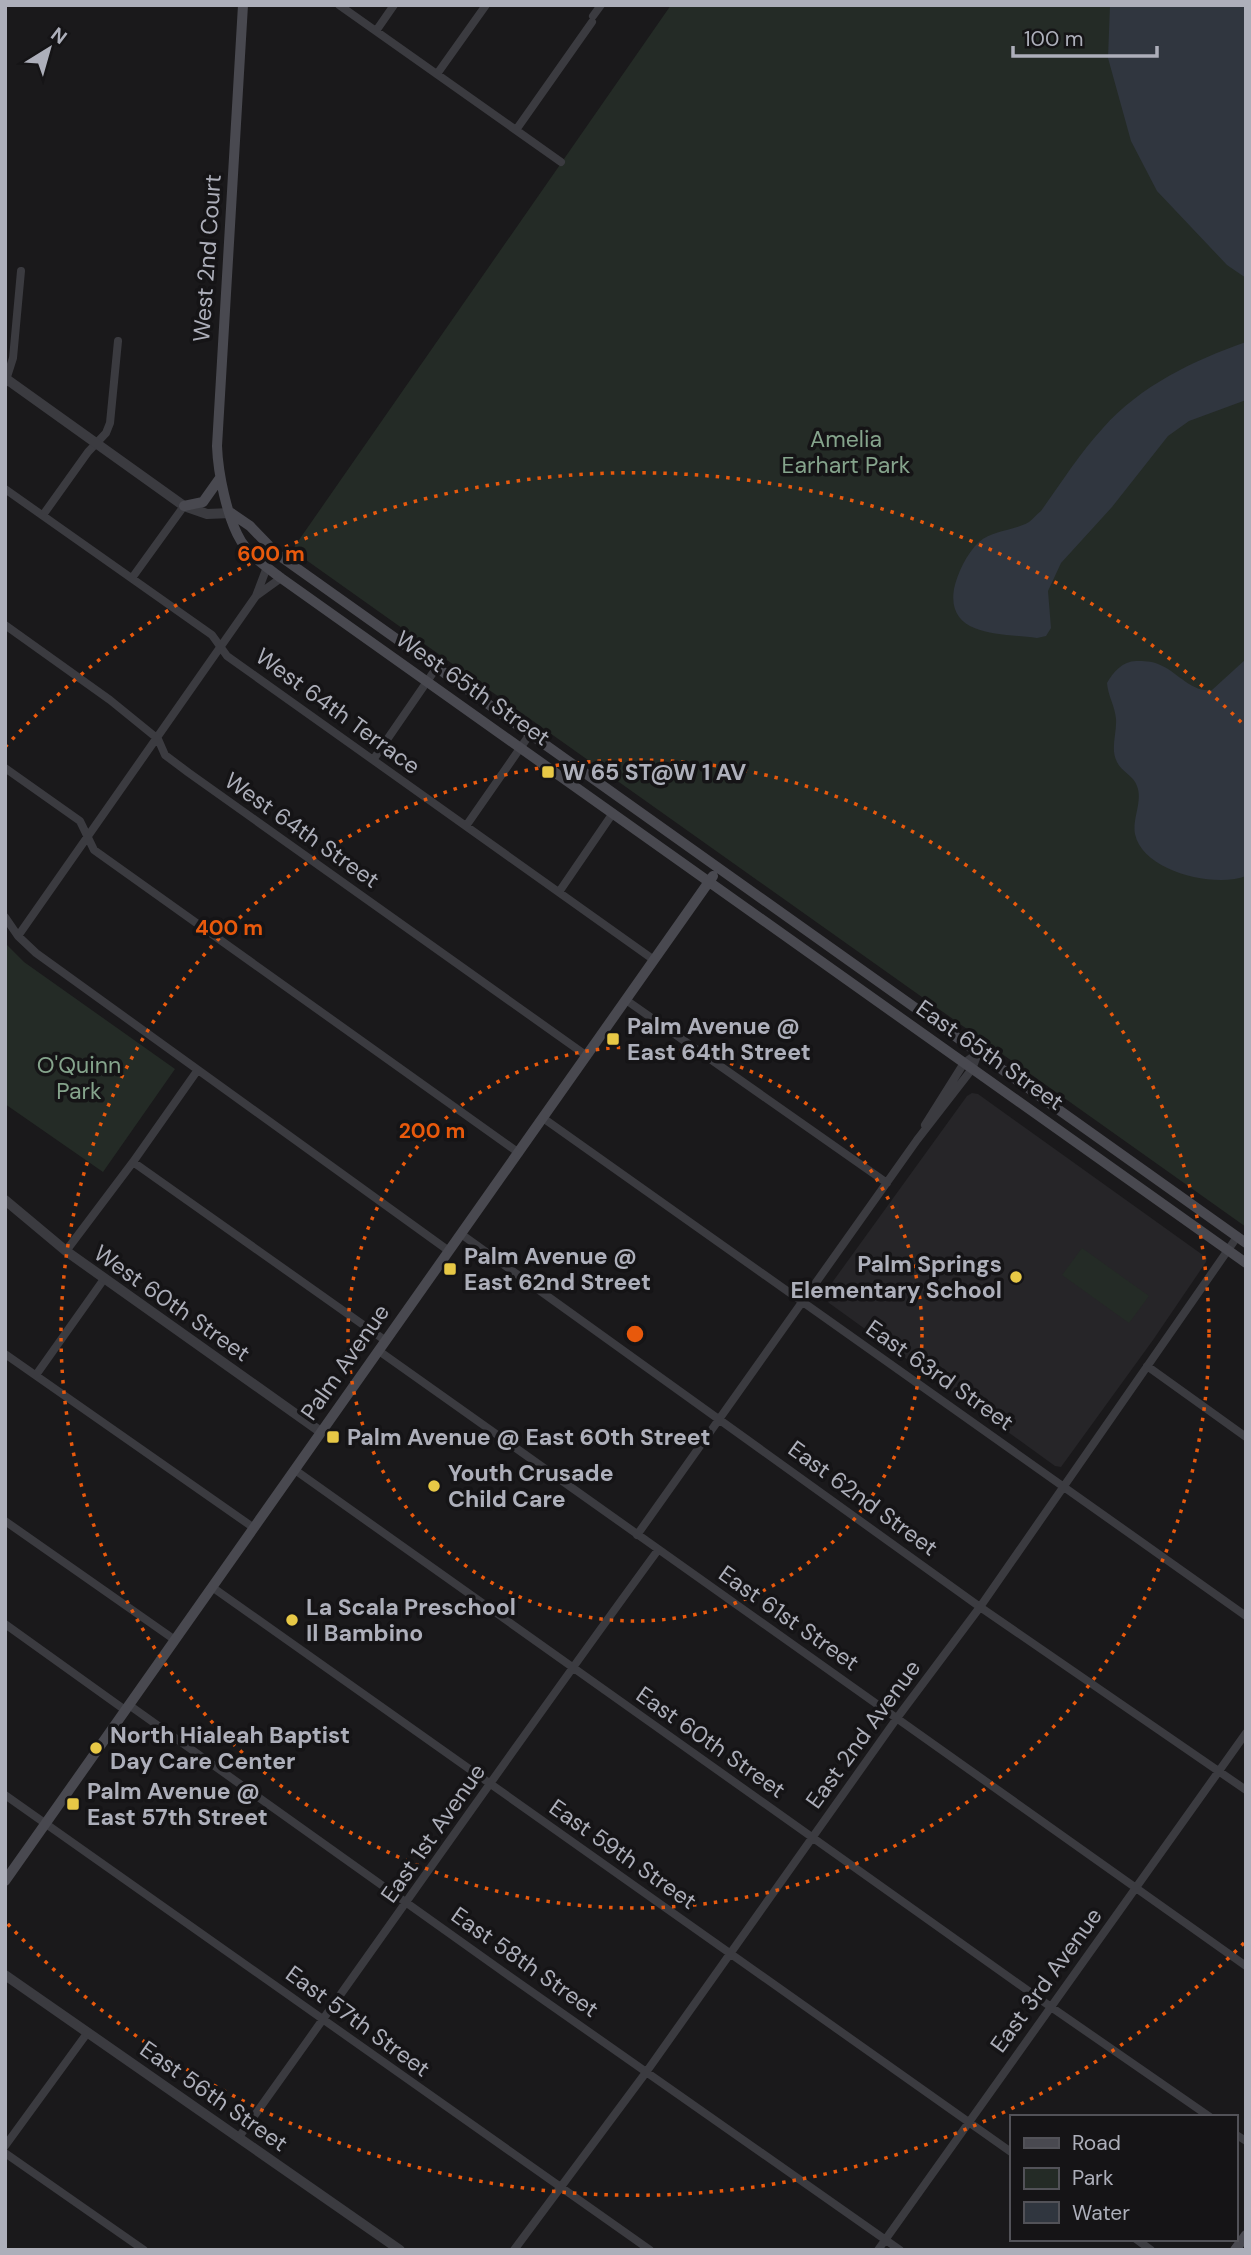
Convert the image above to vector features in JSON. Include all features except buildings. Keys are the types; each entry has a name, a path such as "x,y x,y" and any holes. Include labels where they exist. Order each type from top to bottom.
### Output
{"main road":[{"name":"West 2nd Court","path":"231,513 220,478 216,446 243,5"},
{"path":"184,506 203,502 220,478"},
{"name":"West 65th Street","path":"231,513 240,539 281,578 709,882"},
{"name":"West 65th Street","path":"231,513 250,526 277,554 719,868"},
{"name":"Palm Avenue","path":"5,1881 719,868"},
{"name":"East 65th Street","path":"719,868 1241,1240"},
{"name":"East 65th Street","path":"709,882 1246,1263"},
{"path":"1235,2250 1246,2235"}],"street":[{"path":"339,5 561,162"},
{"path":"376,31 394,5"},
{"path":"437,74 486,5"},
{"path":"516,130 601,5"},
{"path":"21,271 13,358 6,380 184,506 207,514 231,513"},
{"path":"43,515 88,452 106,433 110,423 118,341"},
{"name":"West 64th Terrace","path":"5,489 212,635 227,656 654,960"},
{"path":"132,578 184,506"},
{"path":"18,936 256,596 267,567"},
{"path":"256,596 281,578"},
{"name":"West 64th Street","path":"5,625 110,700 158,739 165,755 189,773 587,1056"},
{"path":"373,760 437,667"},
{"path":"466,826 530,734"},
{"path":"5,768 80,821 94,850 519,1153"},
{"path":"559,892 614,813"},
{"path":"5,917 18,936 36,953 449,1251"},
{"path":"626,1000 887,1183"},
{"path":"637,1535 978,1053"},
{"path":"65,1251 133,1162 197,1071"},
{"name":"East 63rd Street","path":"543,1118 1246,1616"},
{"path":"133,1162 386,1341"},
{"name":"West 60th Street","path":"5,1200 65,1251 321,1432"},
{"name":"East 62nd Street","path":"461,1234 981,1607 1246,1790"},
{"name":"East 2nd Avenue","path":"514,2250 647,2071 897,1718 981,1607 1228,1250 1241,1240"},
{"path":"36,1376 104,1279"},
{"name":"East 61st Street","path":"379,1351 1246,1966"},
{"path":"5,1354 254,1528"},
{"path":"1147,1366 1246,1437"},
{"name":"East 60th Street","path":"295,1470 1207,2115"},
{"path":"5,1521 175,1640"},
{"name":"East 1st Avenue","path":"239,2137 658,1550"},
{"name":"East 59th Street","path":"212,1587 1010,2151"},
{"name":"East 58th Street","path":"5,1624 900,2250"},
{"name":"East 3rd Avenue","path":"877,2250 1246,1733"},
{"name":"East 57th Street","path":"5,1795 650,2250"},
{"name":"East 56th Street","path":"5,1975 400,2250"},
{"path":"5,2146 88,2032"},
{"path":"5,2153 144,2250"}],"shaded area":[{"name":"Palm Springs Elementary School","path":"978,1094 1207,1258 1153,1340 1061,1467 1055,1466 825,1298 826,1291 967,1096"}],"green space":[{"name":"Amelia Earhart Park","path":"671,5 1246,5 1246,1227 292,550"},
{"name":"O'Quinn Park","path":"5,943 24,962 175,1069 103,1172 5,1104"},
{"path":"1082,1248 1149,1296 1129,1323 1062,1275"}],"water":[{"path":"1110,5 1246,5 1246,278 1227,265 1157,191 1131,141 1108,58"},
{"path":"1246,342 1246,400 1189,421 1168,436 1112,507 1061,563 1048,591 1051,628 1046,636 1037,638 980,630 959,617 954,605 955,583 967,558 979,542 1029,522 1041,511 1095,438 1134,399 1188,366"},
{"path":"1246,659 1246,876 1217,880 1182,874 1151,858 1141,847 1135,834 1139,792 1135,782 1115,757 1116,719 1107,683 1123,665 1131,661 1145,661 1165,667 1197,688 1212,690"}],"place":[{"name":"W 65 ST@W 1 AV","path":"548,772"},
{"name":"Palm Avenue @ East 64th Street","path":"613,1039"},
{"name":"Palm Avenue @ East 62nd Street","path":"450,1269"},
{"name":"Palm Springs Elementary School","path":"1016,1277"},
{"name":"Palm Avenue @ East 60th Street","path":"333,1437"},
{"name":"Youth Crusade Child Care","path":"434,1486"},
{"name":"La Scala Preschool Il Bambino","path":"292,1620"},
{"name":"North Hialeah Baptist Day Care Center","path":"96,1748"},
{"name":"Palm Avenue @ East 57th Street","path":"73,1804"}]}
